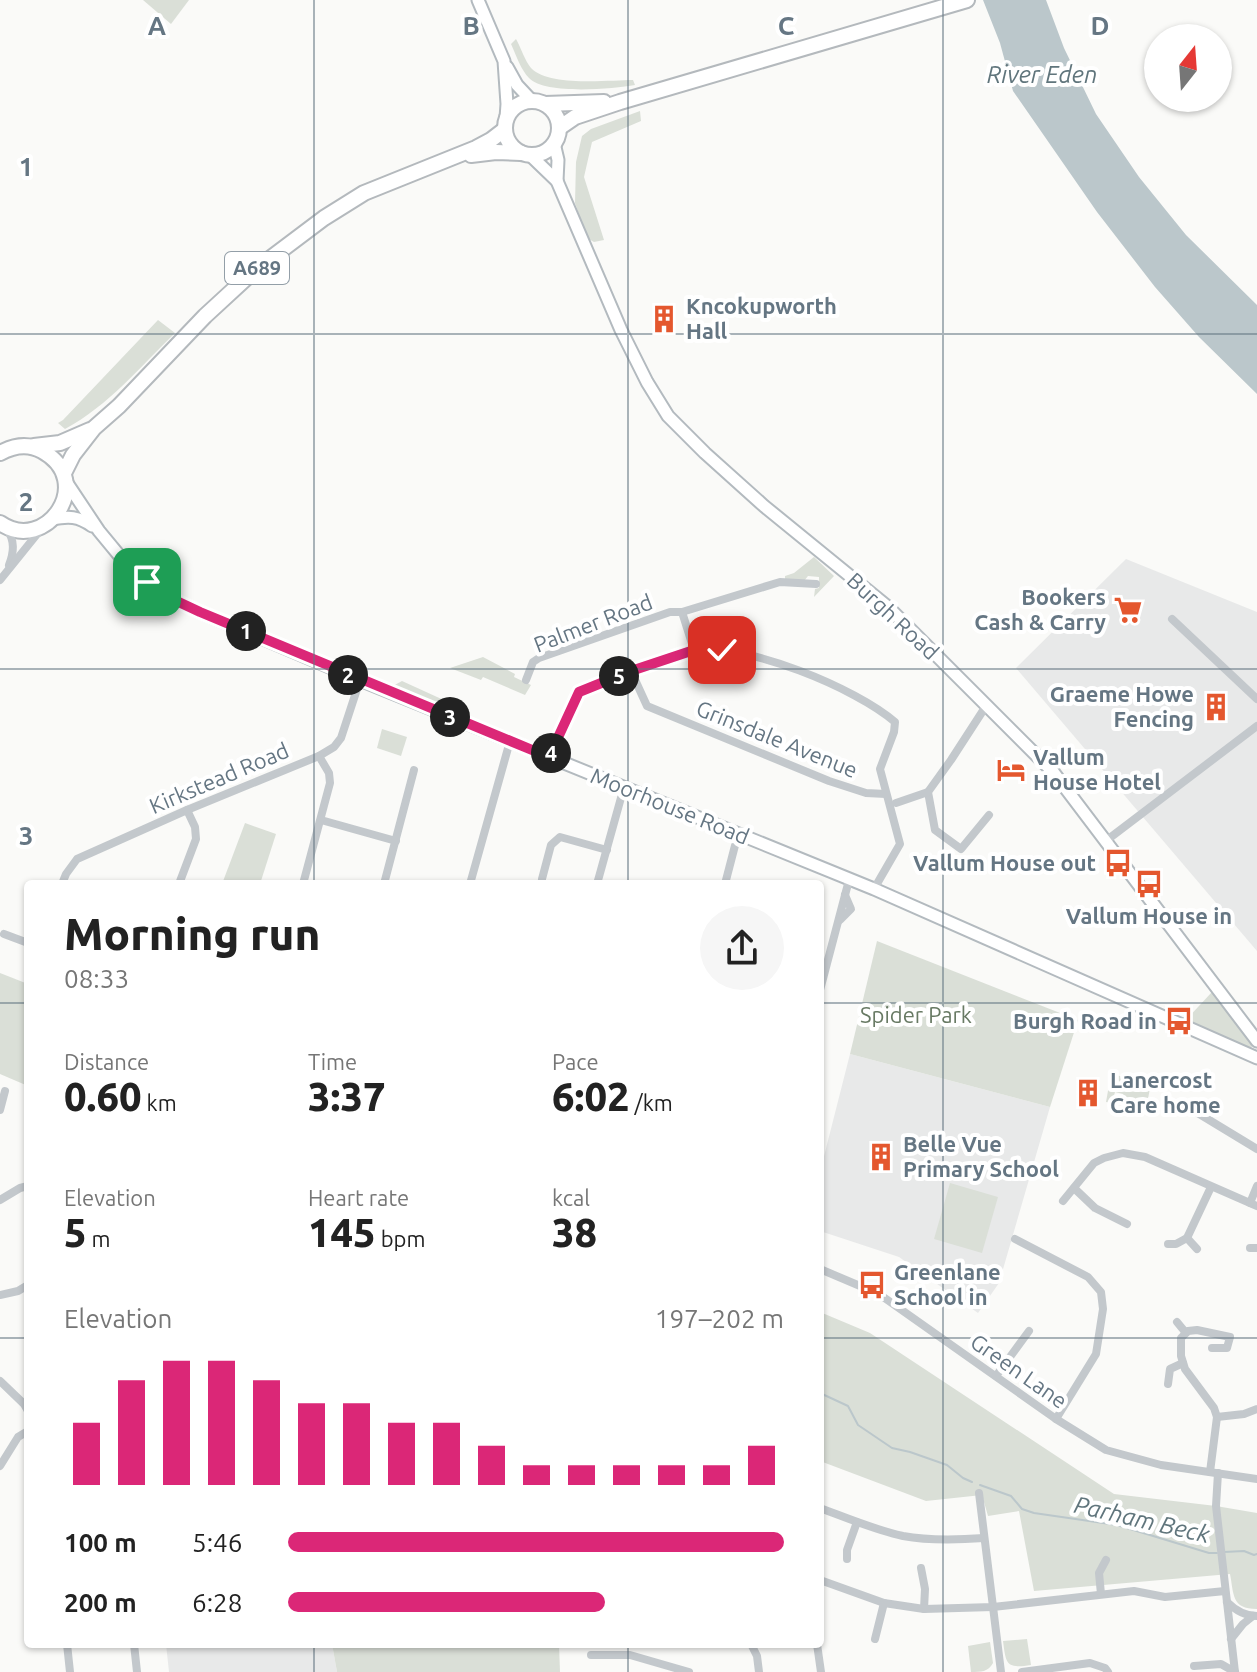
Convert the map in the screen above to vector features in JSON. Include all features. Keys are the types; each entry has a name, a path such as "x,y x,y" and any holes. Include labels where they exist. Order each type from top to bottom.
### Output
{"highway":[{"path":"559,128 575,117 620,102 967,0"},
{"path":"538,102 620,102"},
{"path":"538,102 555,114 559,128 554,143"},
{"name":"A689","path":"49,521 60,510 64,500 65,478 73,455 94,428 205,316 266,261 364,193 491,140 516,105 538,102"},
{"path":"505,124 509,144 526,154"},
{"name":"A689","path":"454,157 496,152 540,154 554,143"},
{"name":"A689","path":"1,452 60,443 94,428"},
{"path":"31,446 61,466 65,478"},
{"path":"3,525 17,530 31,530 49,521"}],"main road":[{"path":"478,0 504,63 517,85 538,102"},
{"path":"504,63 505,124"},
{"name":"Burgh Road","path":"554,143 558,160 557,181"},
{"name":"Burgh Road","path":"526,154 557,181 621,330 668,416 764,506 888,607 1054,773 1107,840 1255,1050"},
{"name":"Moorhouse Road","path":"65,478 99,531 123,560 168,597 360,680 874,889 1255,1050"},
{"name":"Moorhouse Road","path":"49,521 72,516 99,531"}],"street":[{"path":"0,580 49,521"},
{"path":"3,525 13,539 8,569"},
{"name":"Palmer Road","path":"526,680 533,662 539,658 670,612 682,612 780,582 816,584"},
{"name":"Palmer Road","path":"682,612 694,650"},
{"path":"1172,619 1257,699"},
{"path":"549,757 579,692 694,650 722,650 778,663 847,691 881,710 895,722 880,769 900,844 874,889"},
{"name":"Grinsdale Avenue","path":"631,671 647,706 829,781 866,793 886,794"},
{"name":"Kirkstead Road","path":"64,880 77,859 334,747 341,738 360,680"},
{"path":"896,803 928,792 986,706"},
{"path":"1107,840 1257,726"},
{"path":"471,880 510,741"},
{"path":"304,880 330,783 329,773 319,756"},
{"path":"385,880 414,770"},
{"path":"598,880 624,787"},
{"path":"928,792 935,830 961,849"},
{"path":"181,880 196,839 195,827 187,810"},
{"path":"954,860 989,815"},
{"path":"321,820 396,841"},
{"path":"726,880 738,834"},
{"path":"542,879 551,845 560,837 607,850"},
{"path":"824,974 837,923 851,909 844,895 849,880"},
{"path":"4,934 24,942"},
{"path":"0,1110 5,1091"},
{"path":"1196,1112 1257,1149"},
{"path":"1063,1201 1094,1163 1123,1153 1145,1157 1254,1205 1257,1186"},
{"path":"1,1198 24,1187"},
{"path":"1168,1244 1176,1244 1187,1238 1211,1187"},
{"path":"1074,1188 1095,1208 1127,1224"},
{"path":"1111,1230 1116,1220"},
{"path":"1187,1238 1197,1249"},
{"path":"1015,1239 1088,1277 1101,1292 1103,1309 1096,1354 1056,1419"},
{"name":"Green Lane","path":"824,1271 879,1294 1056,1419 1106,1450 1161,1465 1257,1479"},
{"path":"0,1295 24,1287"},
{"path":"1177,1322 1186,1333"},
{"path":"1212,1348 1227,1348 1230,1337 1197,1330 1188,1331 1181,1338 1185,1369 1214,1408 1217,1417 1216,1510 1235,1672"},
{"path":"996,1376 1029,1331"},
{"path":"1168,1384 1170,1369 1183,1363"},
{"path":"0,1381 24,1402"},
{"path":"1217,1417 1257,1409"},
{"path":"0,1466 18,1437 24,1433"},
{"path":"979,1493 1001,1672"},
{"path":"824,1510 904,1536 947,1540 984,1538"},
{"path":"847,1559 857,1522"},
{"path":"1101,1594 1099,1573 1106,1560"},
{"path":"921,1568 925,1589 924,1609"},
{"path":"824,1581 884,1603 924,1609 993,1607 1134,1591 1165,1597 1225,1591"},
{"path":"1227,1602 1255,1616"},
{"path":"875,1639 884,1603"},
{"path":"1231,1639 1243,1624 1255,1616"},
{"path":"67,1648 70,1672"},
{"path":"134,1648 137,1672"},
{"path":"630,1655 631,1648"},
{"path":"753,1648 759,1672"},
{"path":"818,1648 821,1672"},
{"path":"1221,1664 1233,1650"},
{"path":"591,1655 630,1655 689,1672"},
{"path":"1022,1672 1090,1663 1108,1672"},
{"path":"1194,1666 1221,1664 1235,1672"}],"shaded area":[{"path":"1126,559 1257,612 1257,951 1016,668"},
{"name":"Belle Vue Primary School","path":"850,1054 1050,1107 999,1283 978,1313 899,1257 824,1232 824,1156"},
{"path":"166,1648 333,1648 337,1672 169,1672"}],"green space":[{"path":"143,0 189,0 171,24"},
{"path":"516,39 531,68 540,74 580,81 633,80 635,85 564,89 537,83 526,75 519,62 511,44"},
{"path":"640,111 641,121 592,142 584,177 604,240 594,242 587,238 575,203 576,162 582,136 591,129"},
{"path":"158,320 175,333 123,385 81,420 65,429 58,423 63,420"},
{"path":"814,557 834,576 814,597 815,589 819,588 819,577 808,576 804,581 785,579 785,576 794,573"},
{"path":"483,657 531,685 525,695 483,677 481,680 450,668"},
{"path":"402,681 470,712 458,716 391,687"},
{"path":"382,729 407,737 401,756 377,748"},
{"path":"245,823 276,834 261,880 224,880"},
{"name":"Spider Park","path":"877,941 1078,1020 1050,1107 850,1054"},
{"path":"0,973 24,982 24,1084 0,1074"},
{"path":"1212,992 1251,1043 1250,1049 1185,1021"},
{"path":"1111,1074 1151,1083 1147,1104 1122,1099 1123,1094 1115,1092 1112,1103 1106,1102"},
{"path":"950,1183 998,1197 982,1253 934,1239"},
{"path":"824,1314 870,1333 1114,1494 1257,1513 1257,1609 1238,1603 1233,1594 1230,1574 1034,1591 1019,1511 988,1516 982,1495 926,1501 824,1463"},
{"path":"1027,1639 1031,1665 1012,1665 1005,1655 1003,1641"},
{"path":"990,1642 993,1663 984,1671 971,1672 968,1646"},
{"path":"333,1648 559,1648 560,1672 337,1672"}],"water":[{"name":"River Eden","path":"983,0 1046,0 1064,48 1096,114 1139,177 1186,235 1257,305 1257,394 1199,337 1155,287 1097,212 1013,91 1000,43"}],"waterway":[{"name":"Parham Beck","path":"824,1395 848,1406 858,1425 892,1448 947,1465 972,1482"},
{"name":"Parham Beck","path":"980,1485 1011,1496 1022,1509 1034,1513 1117,1525 1217,1553"},
{"name":"Parham Beck","path":"1224,1552 1257,1554"}],"place":[{"name":"Kncokupworth Hall","path":"664,319"},
{"name":"Bookers Cash & Carry","path":"1128,610"},
{"name":"Graeme Howe Fencing","path":"1216,707"},
{"name":"Vallum House Hotel","path":"1011,770"},
{"name":"Vallum House out","path":"1118,863"},
{"name":"Vallum House in","path":"1149,884"},
{"name":"Burgh Road in","path":"1179,1021"},
{"name":"Lanercost Care home","path":"1088,1093"},
{"name":"Belle Vue Primary School","path":"881,1157"},
{"name":"Greenlane School in","path":"872,1285"}],"route":[{"path":"147,582 168,597 200,612 549,757 579,692 694,650 722,650"}]}
